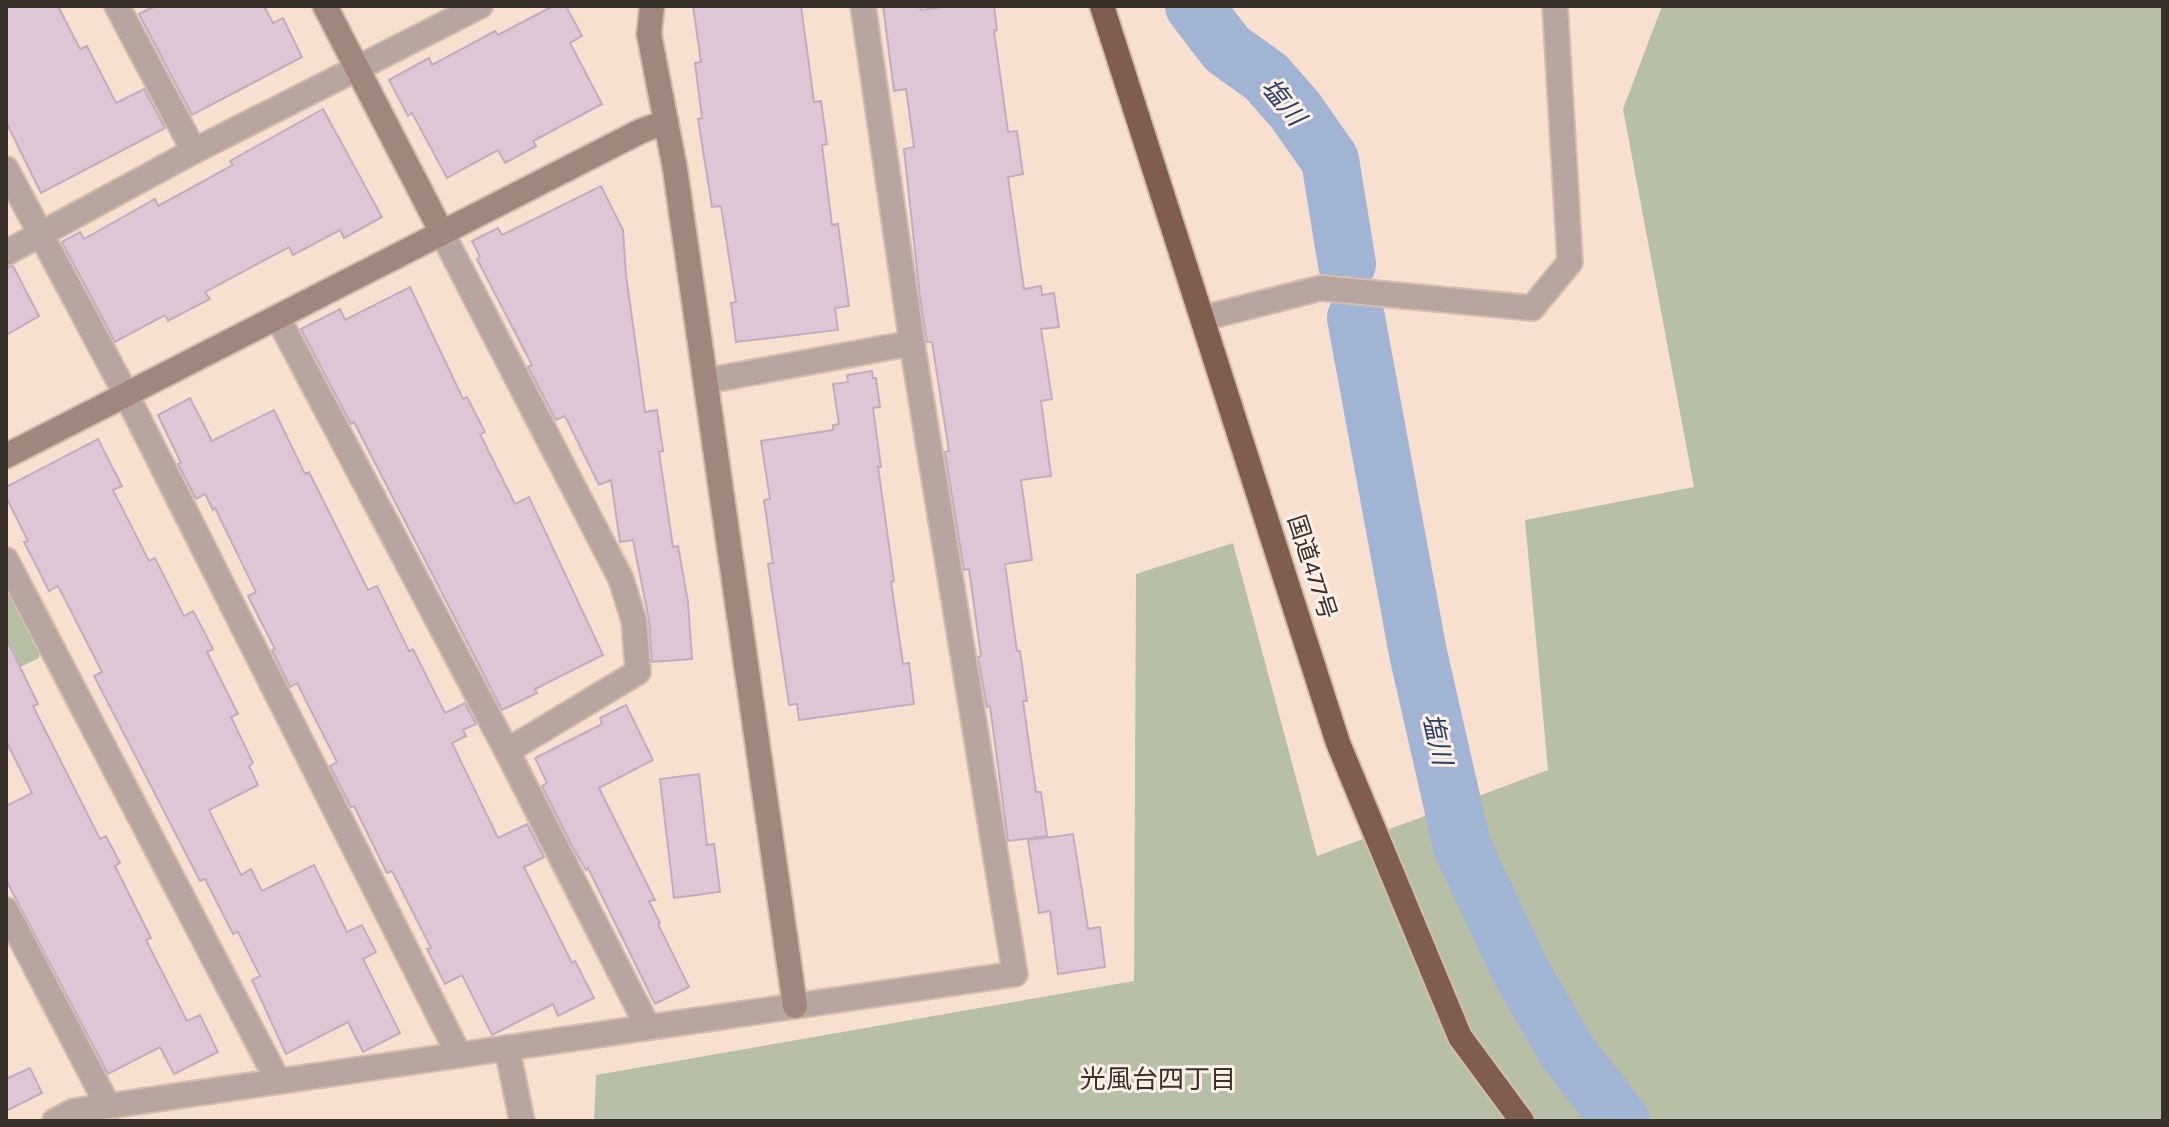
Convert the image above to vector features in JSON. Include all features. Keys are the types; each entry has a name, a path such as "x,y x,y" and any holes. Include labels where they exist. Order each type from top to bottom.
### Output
{"highway":[{"name":"国道477号","path":"1102,6 1338,743 1460,1037 1522,1121"}],"street":[{"path":"117,6 194,151"},
{"path":"325,6 621,579 634,621 638,672 507,751"},
{"path":"6,253 194,151 480,6"},
{"path":"652,6 649,34 666,122 706,381 795,1006"},
{"path":"55,1121 74,1111 1015,974 912,343 863,6"},
{"path":"1204,318 1321,288 1532,308 1570,262 1555,6"},
{"path":"6,456 441,231 641,131 666,122"},
{"path":"6,169 126,394 459,1055"},
{"path":"278,318 507,751 648,1027"},
{"path":"706,381 912,343"},
{"path":"6,560 278,1081"},
{"path":"6,910 108,1106"},
{"path":"507,1048 522,1121"}],"green space":[{"path":"1662,6 2163,6 2163,1121 594,1121 596,1075 1134,981 1136,574 1233,543 1317,856 1548,770 1525,520 1694,487 1623,109"},
{"path":"6,582 40,645 39,658 6,674"}],"building":[{"path":"6,6 58,6 80,49 87,46 116,103 144,89 165,128 41,193 6,122"},
{"path":"155,6 264,6 273,23 283,18 302,57 192,115 139,14"},
{"path":"553,6 566,6 582,36 570,43 602,104 533,141 536,146 505,163 498,150 447,178 412,113 408,116 389,80 429,58 432,65 495,31 498,35"},
{"path":"693,6 801,6 814,102 821,101 827,144 822,145 832,225 838,224 849,306 835,308 838,330 736,342 731,303 736,302 721,206 712,207 698,119 702,118 695,63 701,62"},
{"path":"883,6 920,6 921,10 994,6 997,30 994,31 1008,132 1017,131 1023,174 1008,177 1024,289 1041,286 1042,295 1054,293 1059,327 1041,329 1052,399 1041,401 1051,476 1021,480 1032,560 1005,564 1027,701 1023,701 1036,792 1041,792 1047,836 1008,841 990,706 987,707 978,657 981,656 969,569 964,570 945,452 949,451 932,342 927,342 920,297 904,149 914,147 906,89 894,91"},
{"path":"323,109 382,217 344,238 340,230 293,255 289,247 205,292 210,299 168,321 165,315 115,342 62,242 80,232 84,239 155,199 158,206 233,165 230,161"},
{"path":"601,186 623,230 626,275 645,412 657,410 663,451 659,452 673,547 678,546 688,602 692,659 652,662 649,620 633,540 620,542 611,480 599,485 565,416 556,420 528,367 532,365 477,259 480,257 472,241 498,228 502,235"},
{"path":"13,266 39,316 6,335 6,268"},
{"path":"410,287 463,399 467,397 485,432 480,434 515,504 529,497 603,655 535,689 537,693 502,710 354,422 351,424 301,329 340,309 345,320"},
{"path":"872,371 880,407 873,408 894,581 891,582 903,664 909,663 914,704 799,720 797,704 789,705 768,564 773,563 764,500 770,499 761,441 833,430 833,425 839,424 833,384 848,382 847,375"},
{"path":"190,398 212,441 274,410 368,590 377,586 409,651 413,649 445,713 465,703 476,724 463,730 466,736 452,743 498,838 527,824 544,857 524,867 572,963 575,961 594,998 558,1016 553,1004 492,1035 462,975 445,984 427,949 431,948 392,871 387,873 330,766 337,762 297,683 290,687 272,650 275,649 248,596 256,592 215,508 213,510 205,494 196,499 178,464 181,463 158,415"},
{"path":"98,439 122,486 113,490 149,561 155,558 184,616 193,611 213,649 207,652 238,714 231,717 253,763 249,766 258,785 209,810 241,875 251,869 262,891 314,865 347,932 362,925 376,952 363,959 400,1033 363,1052 348,1022 286,1054 252,980 260,976 238,932 233,934 205,879 200,881 94,676 102,672 58,586 49,591 24,542 28,541 6,497 6,487"},
{"path":"6,638 38,704 33,706 100,839 106,836 120,863 115,866 151,938 146,940 187,1021 200,1015 218,1052 174,1074 160,1047 108,1074 6,880 6,806 32,793 6,741"},
{"path":"626,705 653,760 599,788 655,900 649,901 689,987 655,1004 588,868 586,870 571,844 542,786 547,783 535,758 602,724 600,718"},
{"path":"699,774 707,845 714,844 720,892 674,898 660,779"},
{"path":"1073,834 1088,929 1100,927 1105,967 1058,974 1050,911 1039,913 1028,840"},
{"path":"30,1068 42,1093 6,1111 6,1079"}],"waterway":[{"name":"塩川","path":"1194,6 1227,49 1266,77 1295,110 1330,160 1347,264"},
{"name":"塩川","path":"1356,318 1418,653 1462,846 1520,970 1568,1053 1621,1121"}],"district":[{"name":"光風台四丁目","path":"1158,1079"}]}
